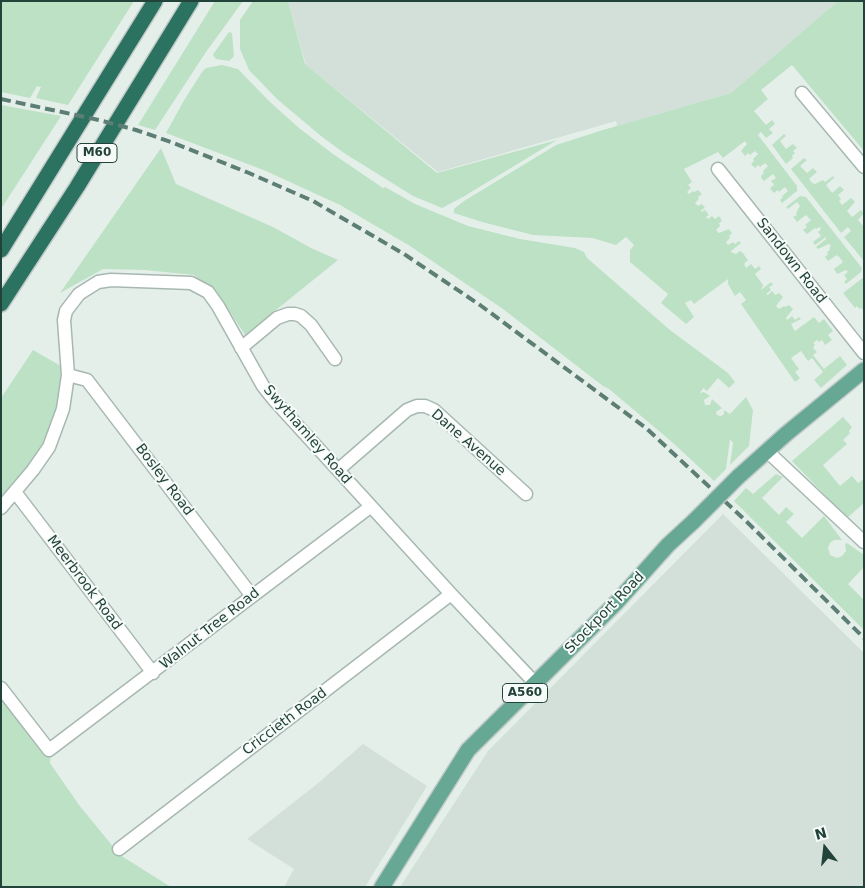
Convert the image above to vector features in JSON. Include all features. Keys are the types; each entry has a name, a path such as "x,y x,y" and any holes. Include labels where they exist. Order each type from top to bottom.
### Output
{"highway":[{"name":"M60","path":"1,250 155,1"},
{"name":"M60","path":"1,304 77,187 191,1"}],"main road":[{"name":"Stockport Road","path":"382,887 468,750 616,603 667,547 738,477 864,370"}],"street":[{"path":"802,93 864,167"},
{"name":"Sandown Road","path":"718,169 864,353"},
{"name":"Swythamley Road","path":"1,508 49,447 63,409 68,375 64,320 70,304 83,290 98,282 192,282 208,292 218,306 263,386 275,401 370,507 535,683"},
{"path":"241,348 277,318 288,314 295,314 301,316 310,325 335,359"},
{"name":"Bosley Road","path":"68,375 87,380 252,596"},
{"name":"Dane Avenue","path":"338,470 407,410 417,406 425,406 434,410 526,494"},
{"path":"767,451 864,542"},
{"name":"Meerbrook Road","path":"15,492 153,673"},
{"name":"Walnut Tree Road","path":"1,688 50,750 370,507"},
{"name":"Criccieth Road","path":"119,849 451,594"}],"shaded area":[{"path":"288,1 838,1 731,93 617,126 616,121 438,172 306,65"},
{"path":"723,514 864,653 864,887 400,887 488,751"},
{"path":"363,744 427,786 365,887 284,887 294,869 247,839 317,784"}],"green space":[{"path":"1,1 134,1 68,105 36,98 41,87 37,86 30,98 1,92"},
{"path":"215,1 243,1 206,52 155,130 138,125"},
{"path":"253,1 288,1 305,64 437,173 557,140 442,208 413,196 344,153 321,136 277,99 249,70 240,49 240,20"},
{"path":"838,1 864,1 864,151 792,65 761,90 768,99 754,111 766,125 772,120 775,124 769,129 773,133 766,138 761,132 758,135 797,186 797,191 782,203 780,200 782,196 788,191 785,187 779,192 778,190 774,193 772,191 770,188 774,185 771,181 776,178 773,174 764,181 762,179 763,171 768,166 765,163 755,168 751,164 758,154 755,151 745,156 741,151 747,144 745,141 723,158 718,152 684,169 692,182 688,185 691,188 687,192 689,194 698,190 702,194 695,203 698,206 702,204 705,208 701,212 705,210 709,215 706,217 708,219 712,216 715,219 719,216 722,221 716,230 719,233 729,229 732,233 726,242 728,245 739,241 741,243 731,252 736,254 740,251 742,252 748,260 744,264 746,268 751,264 755,269 759,266 761,269 755,274 763,285 761,290 771,282 773,285 769,287 771,290 766,294 768,295 772,291 775,295 779,293 783,297 776,306 779,309 789,305 793,309 786,318 787,320 792,316 795,320 799,317 801,319 791,324 795,331 814,317 819,323 824,319 833,331 828,335 832,340 825,345 822,340 819,342 817,340 813,343 815,345 813,348 817,352 813,355 824,369 840,356 847,365 821,388 814,380 823,372 812,358 808,361 801,351 791,358 799,369 795,372 800,378 795,382 741,304 746,300 740,292 735,296 728,284 728,279 694,304 691,300 685,303 694,317 686,324 661,303 668,294 630,262 630,250 634,245 626,237 616,245 592,238 533,235 454,213 454,209 464,201 556,145 731,93"},
{"path":"229,32 232,33 234,56 229,61 216,59 213,55"},
{"path":"222,65 238,69 299,128 383,188 385,187 415,204 468,226 520,239 575,248 584,252 587,258 670,330 728,373 735,382 729,388 718,378 707,391 703,388 700,393 704,392 710,396 704,400 705,405 710,405 712,399 722,408 716,412 717,415 721,416 724,414 724,410 730,414 746,397 753,410 749,446 730,465 733,443 730,439 726,469 714,481 672,442 609,389 503,309 410,246 340,205 266,171 166,133 202,72 206,68"},
{"path":"1,105 61,116 1,209"},
{"path":"784,134 786,136 780,141 786,149 793,144 797,148 793,151 795,153 792,156 793,158 786,164 772,145"},
{"path":"161,148 176,184 275,228 311,248 338,260 245,335 217,292 194,275 145,270 103,269 60,293"},
{"path":"804,158 807,160 800,166 807,173 813,168 817,172 809,179 812,183 815,184 823,180 825,182 833,176 834,178 826,185 832,193 840,186 844,190 838,195 842,205 851,198 855,202 847,211 852,217 861,210 864,213 858,220 864,227 864,261 844,237 851,231 848,227 841,233 791,169"},
{"path":"800,196 806,197 862,268 861,272 846,284 844,282 847,279 844,275 848,272 846,270 837,274 834,269 843,262 840,258 837,255 828,261 825,257 831,246 829,244 818,249 816,247 826,237 815,245 813,242 821,236 818,232 821,229 820,227 807,234 803,230 807,227 805,225 811,220 806,215 797,222 793,217 797,215 796,213 800,206 797,202 788,209 786,207"},
{"path":"864,277 864,311 857,306 855,308 843,293"},
{"path":"33,350 61,366 60,397 50,432 43,447 1,501 1,398"},
{"path":"843,417 852,427 849,431 850,433 843,440 847,444 823,465 840,486 852,476 858,483 864,479 864,503 847,518 792,461"},
{"path":"776,474 783,477 762,498 779,515 786,507 794,514 786,522 802,538 824,516 842,540 834,540 830,543 828,548 830,555 837,558 842,556 846,551 845,544 847,543 864,555 864,567 848,584 864,600 864,630 734,501 746,488 753,494"},
{"path":"1,693 51,753 50,763 79,805 120,855 171,887 1,887"}],"railway":[{"path":"1,99 99,120 171,142 313,201 404,254 480,305 646,428 746,521 864,638"}]}
